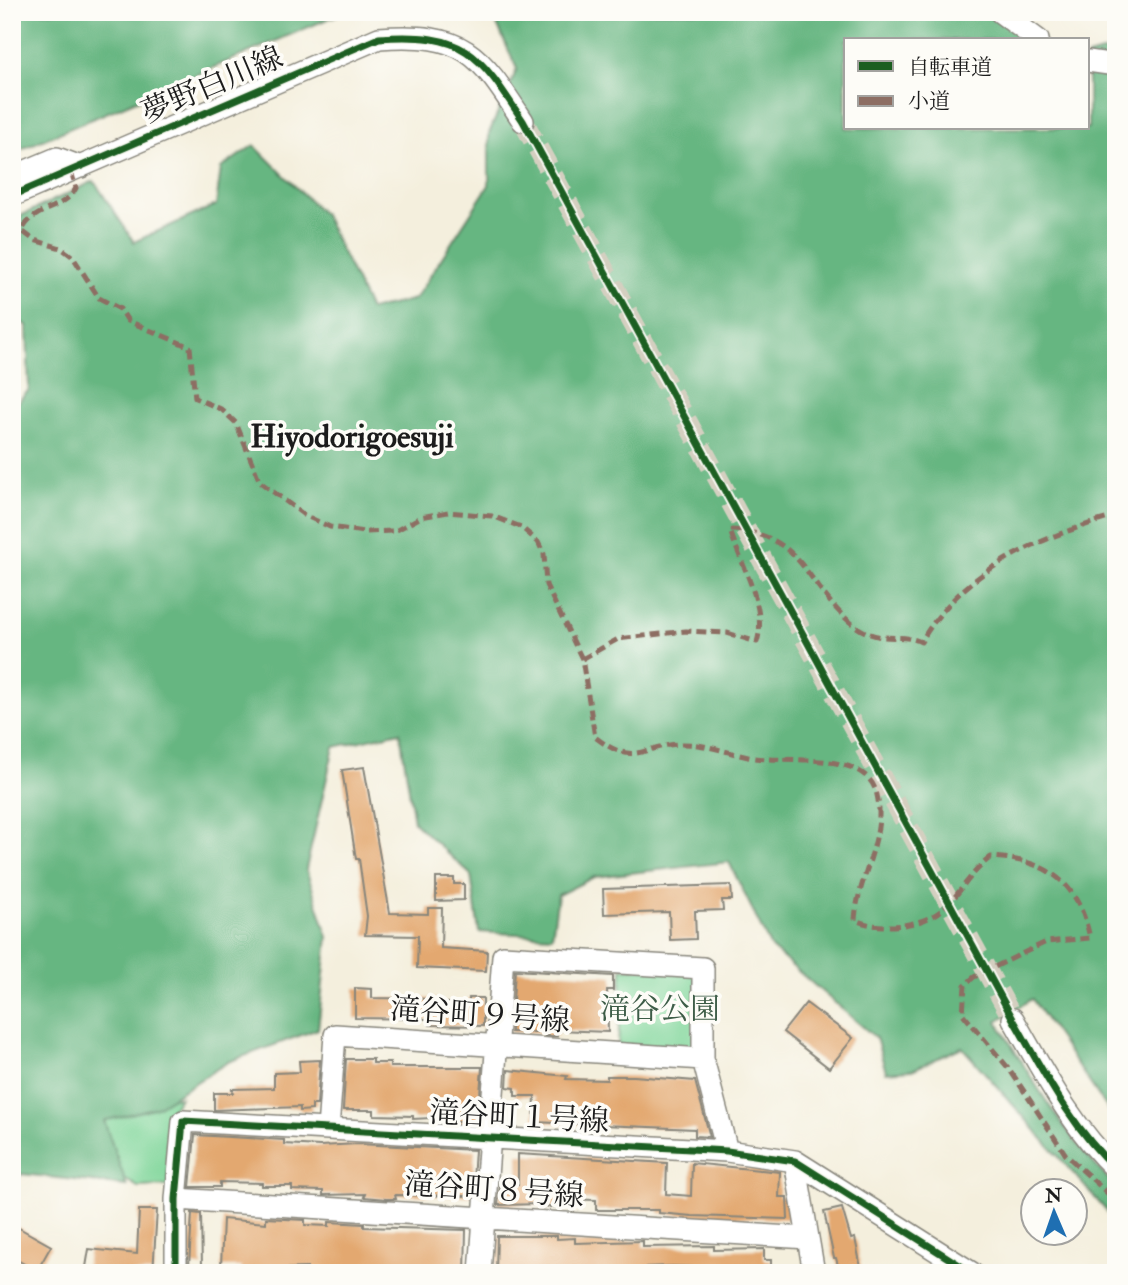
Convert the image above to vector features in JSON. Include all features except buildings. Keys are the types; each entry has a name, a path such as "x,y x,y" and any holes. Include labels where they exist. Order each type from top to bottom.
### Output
{"street":[{"path":"1000,12 1035,38"},
{"name":"夢野白川線","path":"12,197 379,38 435,37 472,55 487,67 523,121"},
{"path":"1090,61 1116,65"},
{"path":"12,177 57,158 81,167"},
{"path":"480,1273 503,956 704,968 703,1059 727,1151"},
{"path":"1013,1019 1098,1153 1116,1169"},
{"name":"滝谷町９号線","path":"328,1129 335,1035 703,1059"},
{"name":"滝谷町１号線","path":"177,1273 176,1199 183,1121 727,1151 795,1161 972,1273"},
{"path":"795,1161 814,1273"},
{"name":"滝谷町８号線","path":"176,1199 808,1238"}],"green space":[{"path":"12,12 344,12 12,153"},
{"path":"480,12 1009,12 1041,38 844,38 844,130 1090,130 1090,55 1116,48 1116,1121 1032,999 997,1021 1037,1087 1081,1149 1116,1187 1116,1226 1111,1216 1090,1192 1090,1176 1076,1176 962,1047 912,1070 886,1072 876,1038 771,948 729,862 594,877 558,895 552,936 479,932 471,875 414,822 400,732 334,747 306,869 328,937 318,1029 228,1062 157,1107 104,1121 127,1186 22,1174 12,1180 12,408 29,390 27,325 12,319 12,220 94,181 134,242 216,205 221,168 254,145 324,215 370,310 415,299 489,185 489,133 517,69 495,20"},
{"name":"滝谷公園","path":"622,968 690,971 700,979 701,1040 688,1050 618,1047"},
{"path":"180,1097 168,1115 168,1186 138,1187 57,1138 58,1114"}],"tunnel":[{"path":"523,121 1013,1019"}],"marked path":[{"path":"71,171 76,188 71,195 33,217 22,231 34,240 61,248 73,257 99,298 120,309 128,321 190,347 195,398 221,409 236,423 260,482 304,515 330,527 364,532 395,531 421,517 448,512 492,516 521,527 538,542 544,554 546,585 582,659 595,737 608,746 629,753 689,744 748,757 822,761 857,770 870,780 877,795 879,811 875,843 855,920 888,926 924,920 950,903 976,870 991,857 1028,863 1057,877 1077,902 1090,938 1046,942 974,977 965,985 963,1014 1010,1070 1066,1155 1116,1201"},
{"path":"582,659 618,639 686,631 727,633 757,642 759,615 756,600 730,530 754,533 773,540 788,550 835,607 861,630 879,636 921,642 938,617 980,576 1031,546 1087,524 1116,516"}],"cycle path":[{"path":"12,196 379,38 432,39 467,52 481,64 523,121 1013,1019 1072,1117 1116,1169"},
{"path":"176,1273 176,1199 183,1121 727,1151 795,1161 972,1273"}],"district":[{"name":"Hiyodorigoesuji","path":"352,437"}]}
